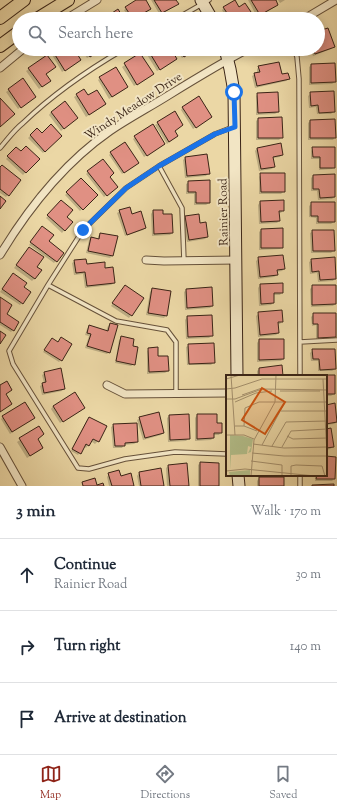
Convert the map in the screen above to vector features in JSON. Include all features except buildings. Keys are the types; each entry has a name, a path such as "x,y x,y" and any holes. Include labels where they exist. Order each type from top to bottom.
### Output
{"main road":[{"path":"0,18 24,0"},
{"path":"48,12 68,0"},
{"path":"0,46 12,37"}],"street":[{"path":"77,12 97,0"},
{"path":"316,12 336,0"},
{"path":"204,1 209,12"},
{"path":"0,68 15,56"},
{"name":"Windy Meadow Drive","path":"0,255 3,243 39,198 60,174 84,151 110,131 223,56"},
{"name":"Rainier Road","path":"227,56 234,92 238,375"},
{"path":"146,260 236,260"},
{"path":"107,386 126,394 226,393"},
{"path":"0,447 22,486"}],"lane":[{"path":"187,12 204,1"},
{"path":"0,148 21,124 53,96 112,56"},
{"path":"296,56 299,79 300,375"},
{"path":"226,454 176,452 125,458 89,469 78,468 13,364 8,351 83,230 126,188 159,166 215,134 235,127"},
{"path":"159,166 182,208 184,261"},
{"path":"48,285 116,321 167,330 176,342 176,393"},
{"path":"300,342 337,340"}],"route":[{"path":"83,230 126,188 159,166 215,134 235,127 234,92"}]}
